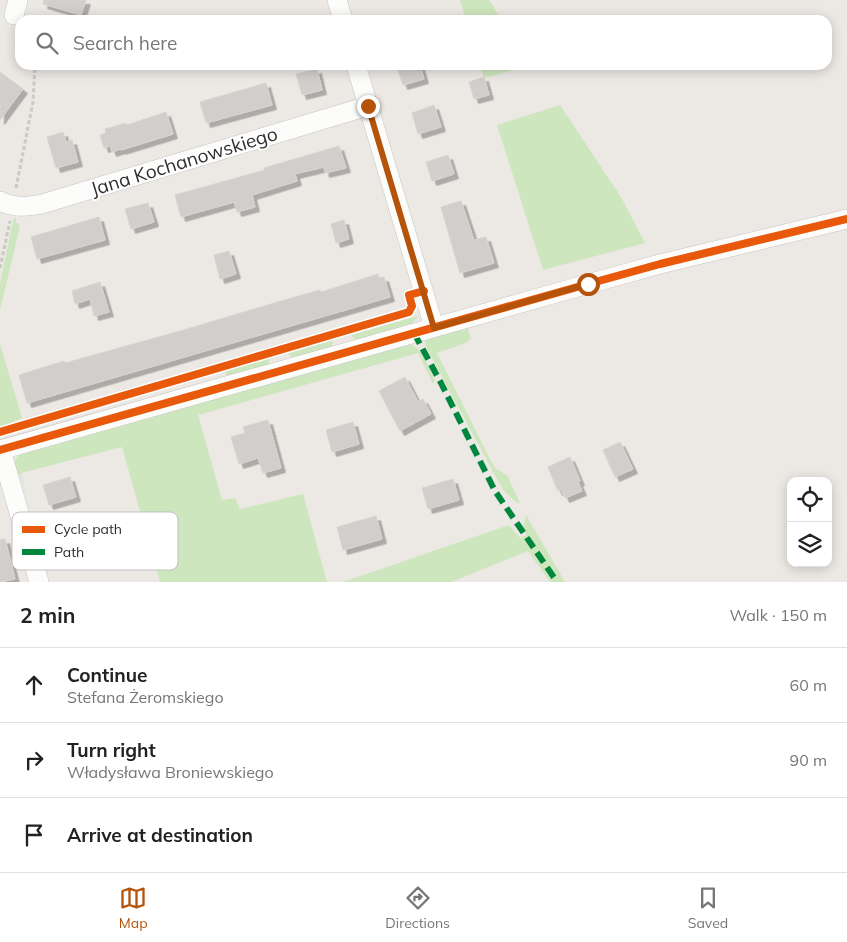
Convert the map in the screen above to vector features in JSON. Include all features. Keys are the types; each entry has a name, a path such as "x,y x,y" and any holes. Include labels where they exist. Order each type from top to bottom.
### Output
{"street":[{"path":"337,0 341,15"},
{"path":"357,70 434,328"},
{"name":"Jana Kochanowskiego","path":"6,204 22,207 42,204 368,106"},
{"path":"18,512 0,450 588,284 669,262 847,219"},
{"path":"35,570 39,582"}],"path":[{"path":"0,268 6,204 33,102 35,70"}],"green space":[{"path":"460,0 489,0 499,15 464,15"},
{"path":"482,70 514,70 484,78"},
{"path":"560,105 621,197 645,243 543,270 497,125"},
{"path":"16,217 16,222 20,226 0,310 0,284 13,220"},
{"path":"418,316 411,325 356,341 351,335"},
{"path":"467,326 471,339 466,343 437,353 491,461 496,469 507,475 520,503 517,503 503,490 427,349 425,342 427,337"},
{"path":"333,340 332,348 293,359 288,353"},
{"path":"408,343 418,349 425,358 435,380 433,384 418,353 198,415 222,500 235,498 240,509 303,494 327,582 160,582 157,570 178,570 178,512 140,512 122,447 21,473 27,498 20,474 16,475 15,462 20,452"},
{"path":"0,344 22,418 0,428"},
{"path":"269,358 269,366 229,378 224,371"},
{"path":"526,515 565,582 550,582 528,551 451,582 343,582 509,525 520,538 527,535 523,528"}],"building":[{"path":"44,0 86,0 81,15 43,4"},
{"path":"317,70 322,90 302,95 296,74"},
{"path":"398,70 421,70 424,79 403,85"},
{"path":"0,72 23,89 0,120"},
{"path":"484,77 489,95 474,99 469,82"},
{"path":"266,83 272,105 206,123 200,102"},
{"path":"434,105 441,127 418,134 412,113"},
{"path":"166,112 173,134 112,152 110,146 104,148 100,135 106,133 105,129 126,123 127,125"},
{"path":"63,132 66,142 72,140 78,162 56,168 47,137"},
{"path":"339,146 346,168 325,173 324,167 295,174 297,181 252,195 255,207 237,212 234,202 181,217 175,195 265,170 264,168"},
{"path":"448,155 454,174 432,181 426,162"},
{"path":"461,201 474,240 486,237 494,263 460,273 441,207"},
{"path":"148,203 154,222 131,229 125,209"},
{"path":"99,217 105,240 37,259 31,237"},
{"path":"344,220 349,239 336,243 331,224"},
{"path":"229,251 236,274 220,279 214,255"},
{"path":"378,274 379,278 384,277 390,297 27,403 19,375 320,290 321,292"},
{"path":"100,282 109,312 94,316 90,299 75,304 72,291"},
{"path":"405,377 418,402 423,399 431,414 400,431 379,391"},
{"path":"268,420 281,468 263,473 258,458 239,464 231,437 245,433 243,427"},
{"path":"353,422 359,444 332,452 326,430"},
{"path":"620,442 633,469 615,477 603,450"},
{"path":"570,457 582,491 565,498 561,489 558,491 548,467"},
{"path":"70,477 76,497 49,505 43,485"},
{"path":"453,479 459,500 428,509 422,488"},
{"path":"376,516 382,539 343,550 337,527"},
{"path":"5,539 15,579 0,582 0,540"}],"marked path":[{"path":"414,333 495,491 557,582"}],"cycle path":[{"path":"0,450 660,264 847,219"},
{"path":"0,432 409,312 412,306 409,295 424,291"}],"route":[{"path":"368,106 434,328 588,284"}]}
